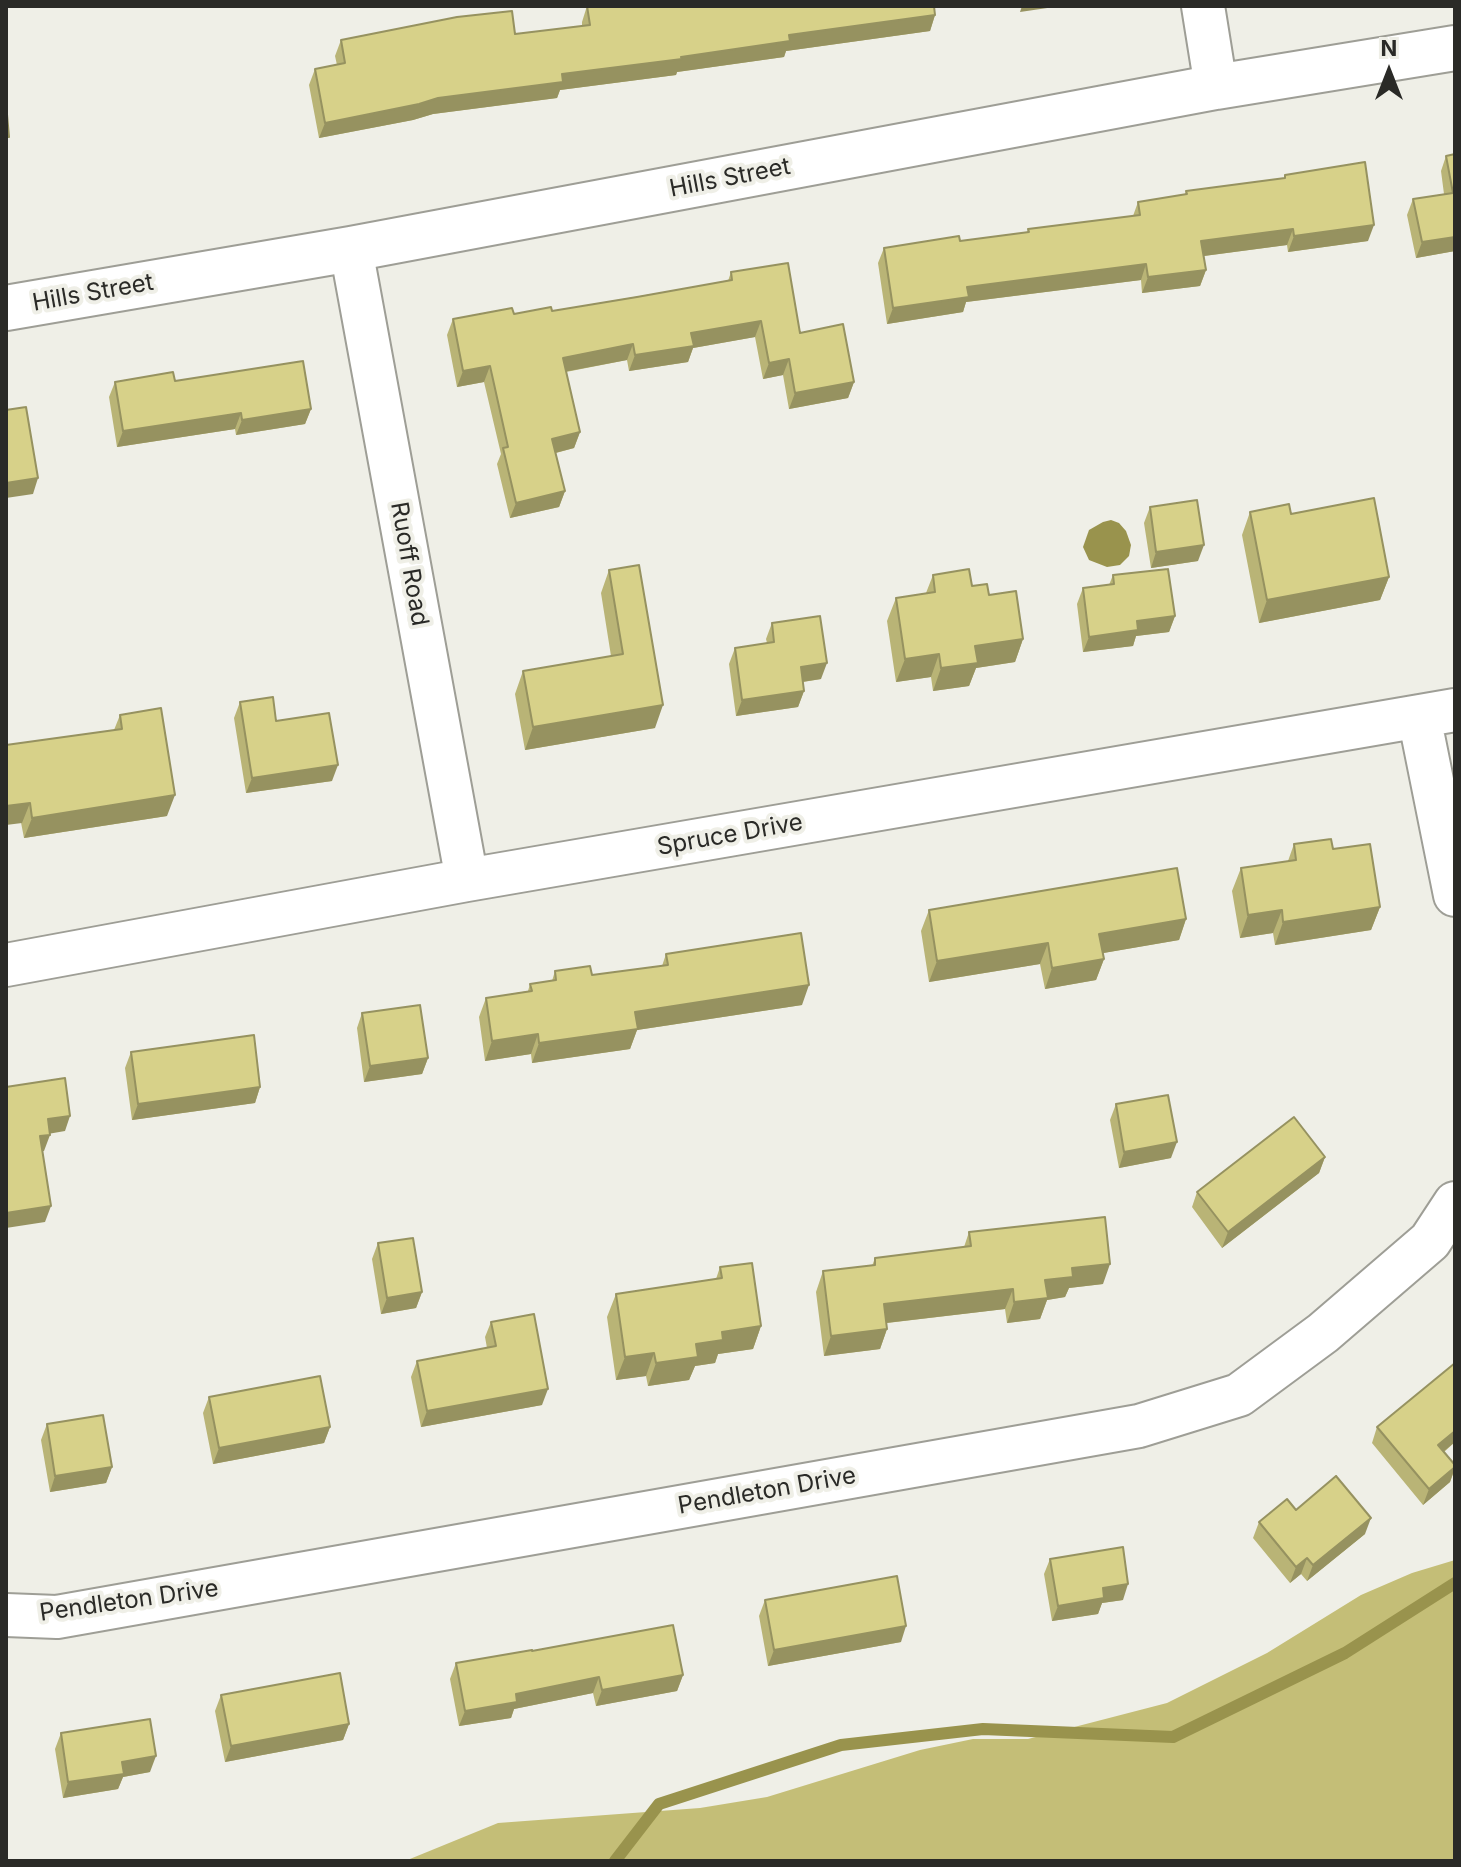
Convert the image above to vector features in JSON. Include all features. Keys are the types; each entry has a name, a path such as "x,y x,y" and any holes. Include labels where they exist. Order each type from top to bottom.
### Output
{"street":[{"path":"1203,6 1216,87"},
{"name":"Hills Street","path":"6,308 351,249 1216,87 1455,48"},
{"name":"Ruoff Road","path":"351,249 467,880"},
{"path":"1437,713 1455,895"},
{"name":"Spruce Drive","path":"6,965 467,880 1437,713"},
{"name":"Pendleton Drive","path":"6,1615 57,1617 1139,1426 1239,1395 1323,1333 1430,1241 1455,1203"}],"shaded area":[{"path":"1111,520 1126,531 1131,545 1129,556 1120,565 1107,567 1089,560 1083,547 1089,530"},
{"path":"1455,1560 1455,1861 405,1861 498,1823 700,1808 767,1797 920,1750 973,1739 1028,1739 1167,1703 1267,1653 1361,1595 1412,1573"}],"building":[{"path":"587,6 934,6 935,15 789,35 790,41 682,59 562,74 563,82 438,98 325,123 315,69 345,63 341,40 457,17 512,11 515,34 590,25"},
{"path":"6,103 9,137 6,137"},
{"path":"1455,154 1455,237 1422,242 1413,199 1453,193 1446,156"},
{"path":"1365,162 1374,225 1294,236 1293,229 1201,241 1206,270 1148,277 1146,264 967,287 969,297 893,308 884,248 959,236 960,241 1140,215 1138,202 1187,194 1186,191 1285,178 1285,175"},
{"path":"788,263 800,333 843,324 854,382 795,393 789,359 769,363 761,321 691,333 694,346 635,355 633,344 563,358 580,432 552,439 565,491 516,503 503,448 508,447 490,366 463,371 453,319 512,308 514,314 551,307 552,311 637,297 732,280 731,272"},
{"path":"303,361 311,409 242,420 241,413 123,431 115,382 173,372 175,381"},
{"path":"26,407 38,478 6,483 6,410"},
{"path":"1374,498 1389,577 1267,600 1250,512 1289,504 1291,514"},
{"path":"1197,500 1204,545 1156,552 1150,507"},
{"path":"639,565 663,705 533,727 523,671 623,654 609,570"},
{"path":"969,569 972,586 987,584 989,595 1016,591 1023,639 975,646 978,663 941,668 939,654 905,659 896,598 935,592 933,575"},
{"path":"1168,569 1175,616 1137,621 1138,630 1089,637 1083,588 1114,584 1113,575"},
{"path":"820,616 827,663 801,667 804,691 742,700 735,648 774,642 772,623"},
{"path":"273,697 276,721 329,713 338,765 252,778 240,702"},
{"path":"161,708 175,795 32,818 30,803 6,806 6,745 122,729 120,715"},
{"path":"1331,839 1333,849 1370,844 1380,907 1283,922 1282,910 1248,915 1241,868 1296,860 1294,844"},
{"path":"1177,868 1186,919 1099,934 1104,959 1052,968 1048,943 937,961 929,910"},
{"path":"801,933 809,985 635,1012 638,1029 539,1043 538,1034 492,1041 486,998 532,991 530,984 556,980 555,971 590,966 592,975 668,965 666,954"},
{"path":"420,1005 428,1058 370,1066 362,1013"},
{"path":"254,1035 260,1087 138,1104 131,1052"},
{"path":"65,1078 70,1116 48,1119 50,1135 40,1136 51,1206 6,1213 6,1087"},
{"path":"1168,1095 1177,1142 1124,1152 1116,1104"},
{"path":"1294,1117 1325,1157 1228,1232 1197,1192"},
{"path":"1105,1217 1110,1264 1072,1268 1073,1277 1045,1280 1048,1298 1014,1302 1013,1289 884,1304 887,1329 831,1336 823,1271 875,1265 875,1258 971,1246 969,1232"},
{"path":"413,1238 422,1292 387,1298 378,1243"},
{"path":"752,1263 761,1326 722,1332 723,1340 696,1344 698,1357 656,1363 654,1353 625,1357 616,1294 722,1278 720,1267"},
{"path":"534,1314 548,1389 427,1411 417,1361 496,1346 491,1322"},
{"path":"1455,1363 1455,1431 1438,1445 1455,1467 1429,1489 1377,1427"},
{"path":"320,1376 330,1427 219,1448 209,1397"},
{"path":"103,1415 112,1467 55,1476 47,1424"},
{"path":"1336,1476 1371,1518 1313,1565 1307,1558 1296,1567 1259,1522 1287,1499 1296,1510"},
{"path":"1123,1547 1128,1584 1103,1588 1104,1598 1058,1606 1050,1559"},
{"path":"897,1576 906,1626 774,1650 765,1600"},
{"path":"673,1625 683,1675 602,1690 599,1677 516,1694 517,1702 465,1711 456,1663"},
{"path":"340,1673 349,1724 231,1746 221,1695"},
{"path":"150,1719 156,1756 122,1762 124,1774 68,1782 61,1733"}],"waterway":[{"path":"615,1861 659,1804 841,1745 983,1729 1173,1737 1345,1653 1455,1583"}]}
